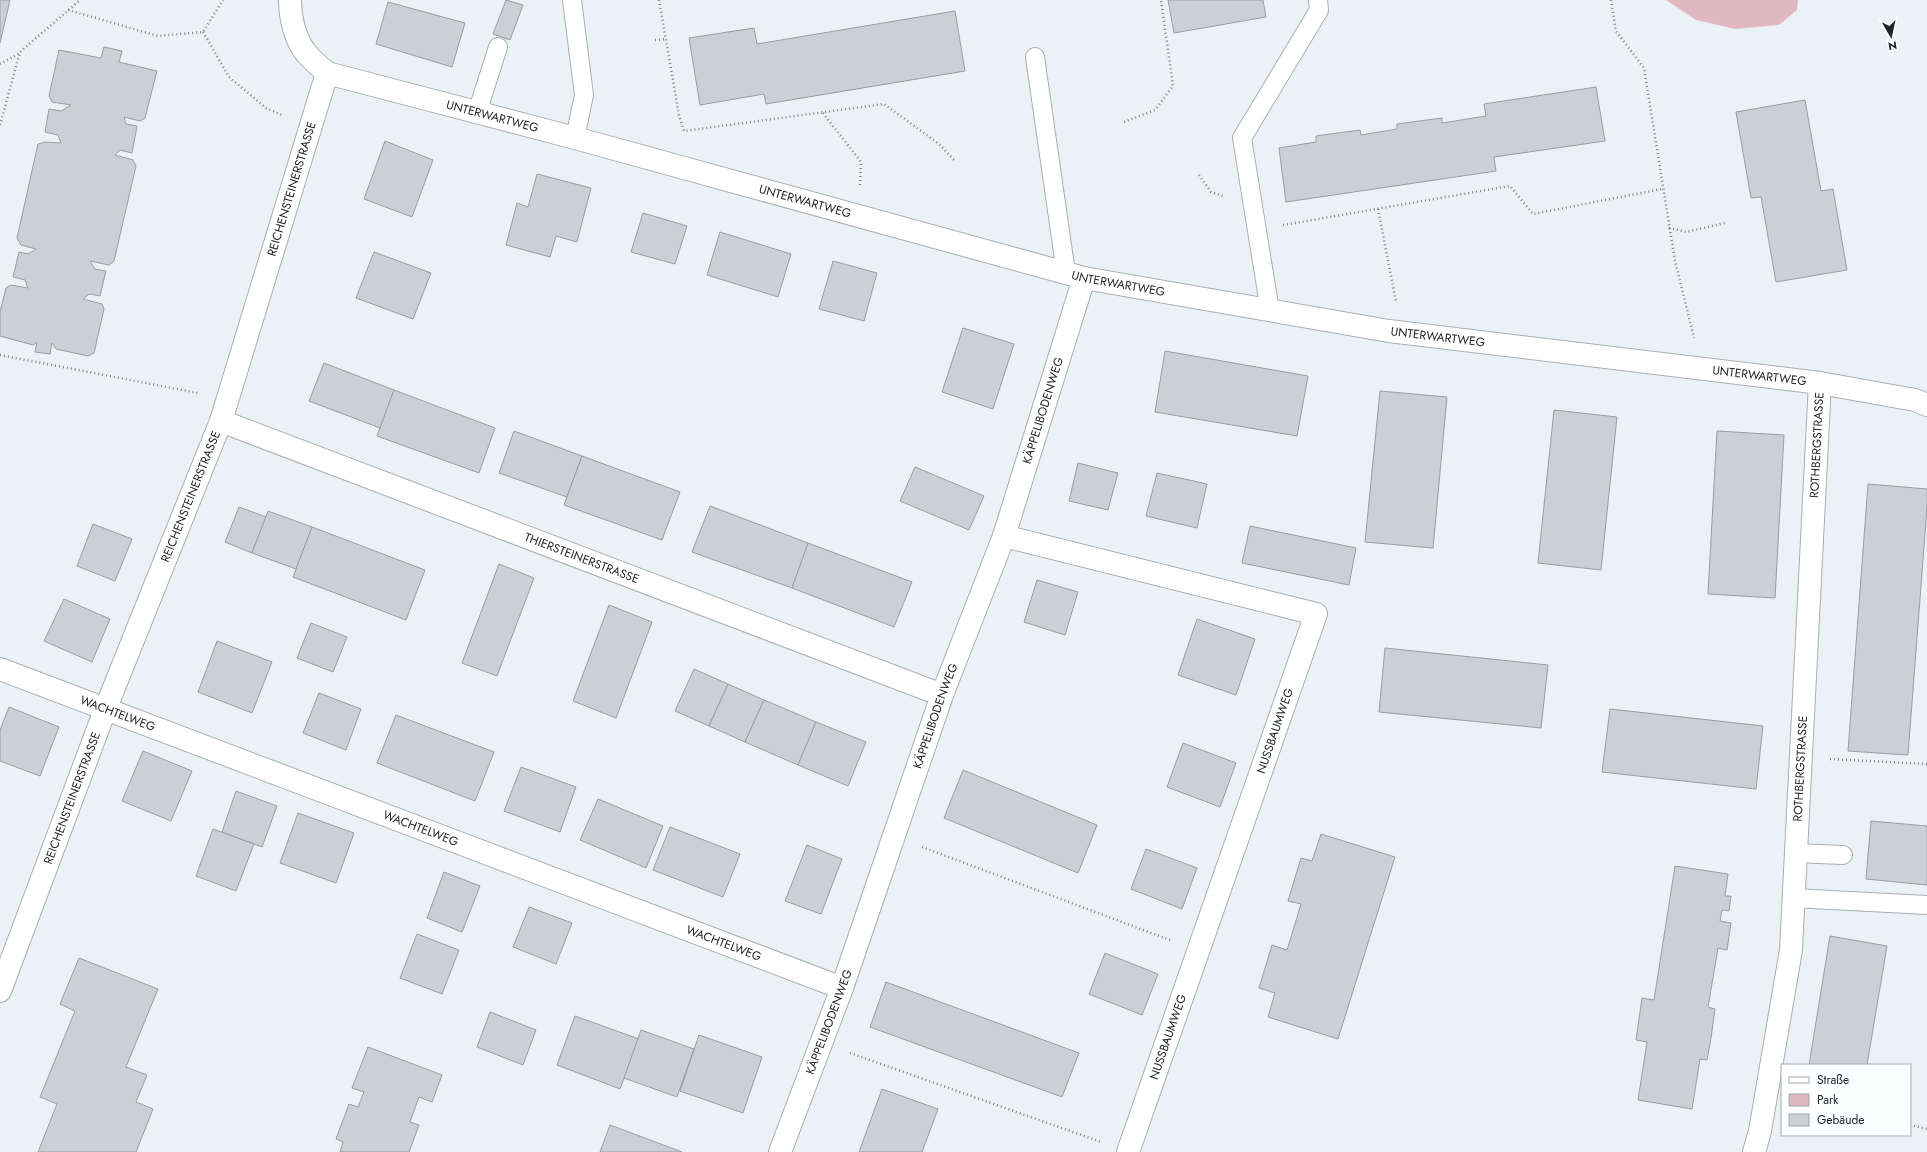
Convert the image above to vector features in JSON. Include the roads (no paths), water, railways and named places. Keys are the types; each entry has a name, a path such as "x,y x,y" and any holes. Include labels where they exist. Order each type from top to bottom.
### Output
{"street":[{"path":"290,0 290,9 296,36 306,53 327,73"},
{"name":"UNTERWARTWEG","path":"327,73 576,138 1075,276 1270,311 1402,332 1820,383 1915,400 1927,405"},
{"name":"REICHENSTEINERSTRASSE","path":"0,990 4,966 221,421 327,73"},
{"name":"KÄPPELIBODENWEG","path":"780,1152 842,988 942,695 1004,536 1075,276"},
{"name":"ROTHBERGSTRASSE","path":"1754,1152 1760,1131 1790,950 1820,383"},
{"name":"THIERSTEINERSTRASSE","path":"221,421 942,695"},
{"name":"NUSSBAUMWEG","path":"1004,536 1316,614 1128,1152"},
{"name":"WACHTELWEG","path":"0,669 842,988"}],"lane":[{"path":"572,0 584,94 576,138"},
{"path":"1270,311 1242,138 1320,10 1318,0"},
{"path":"477,113 498,47"},
{"path":"1035,57 1075,276"},
{"path":"1795,853 1843,855"},
{"path":"1793,898 1927,905"}]}
